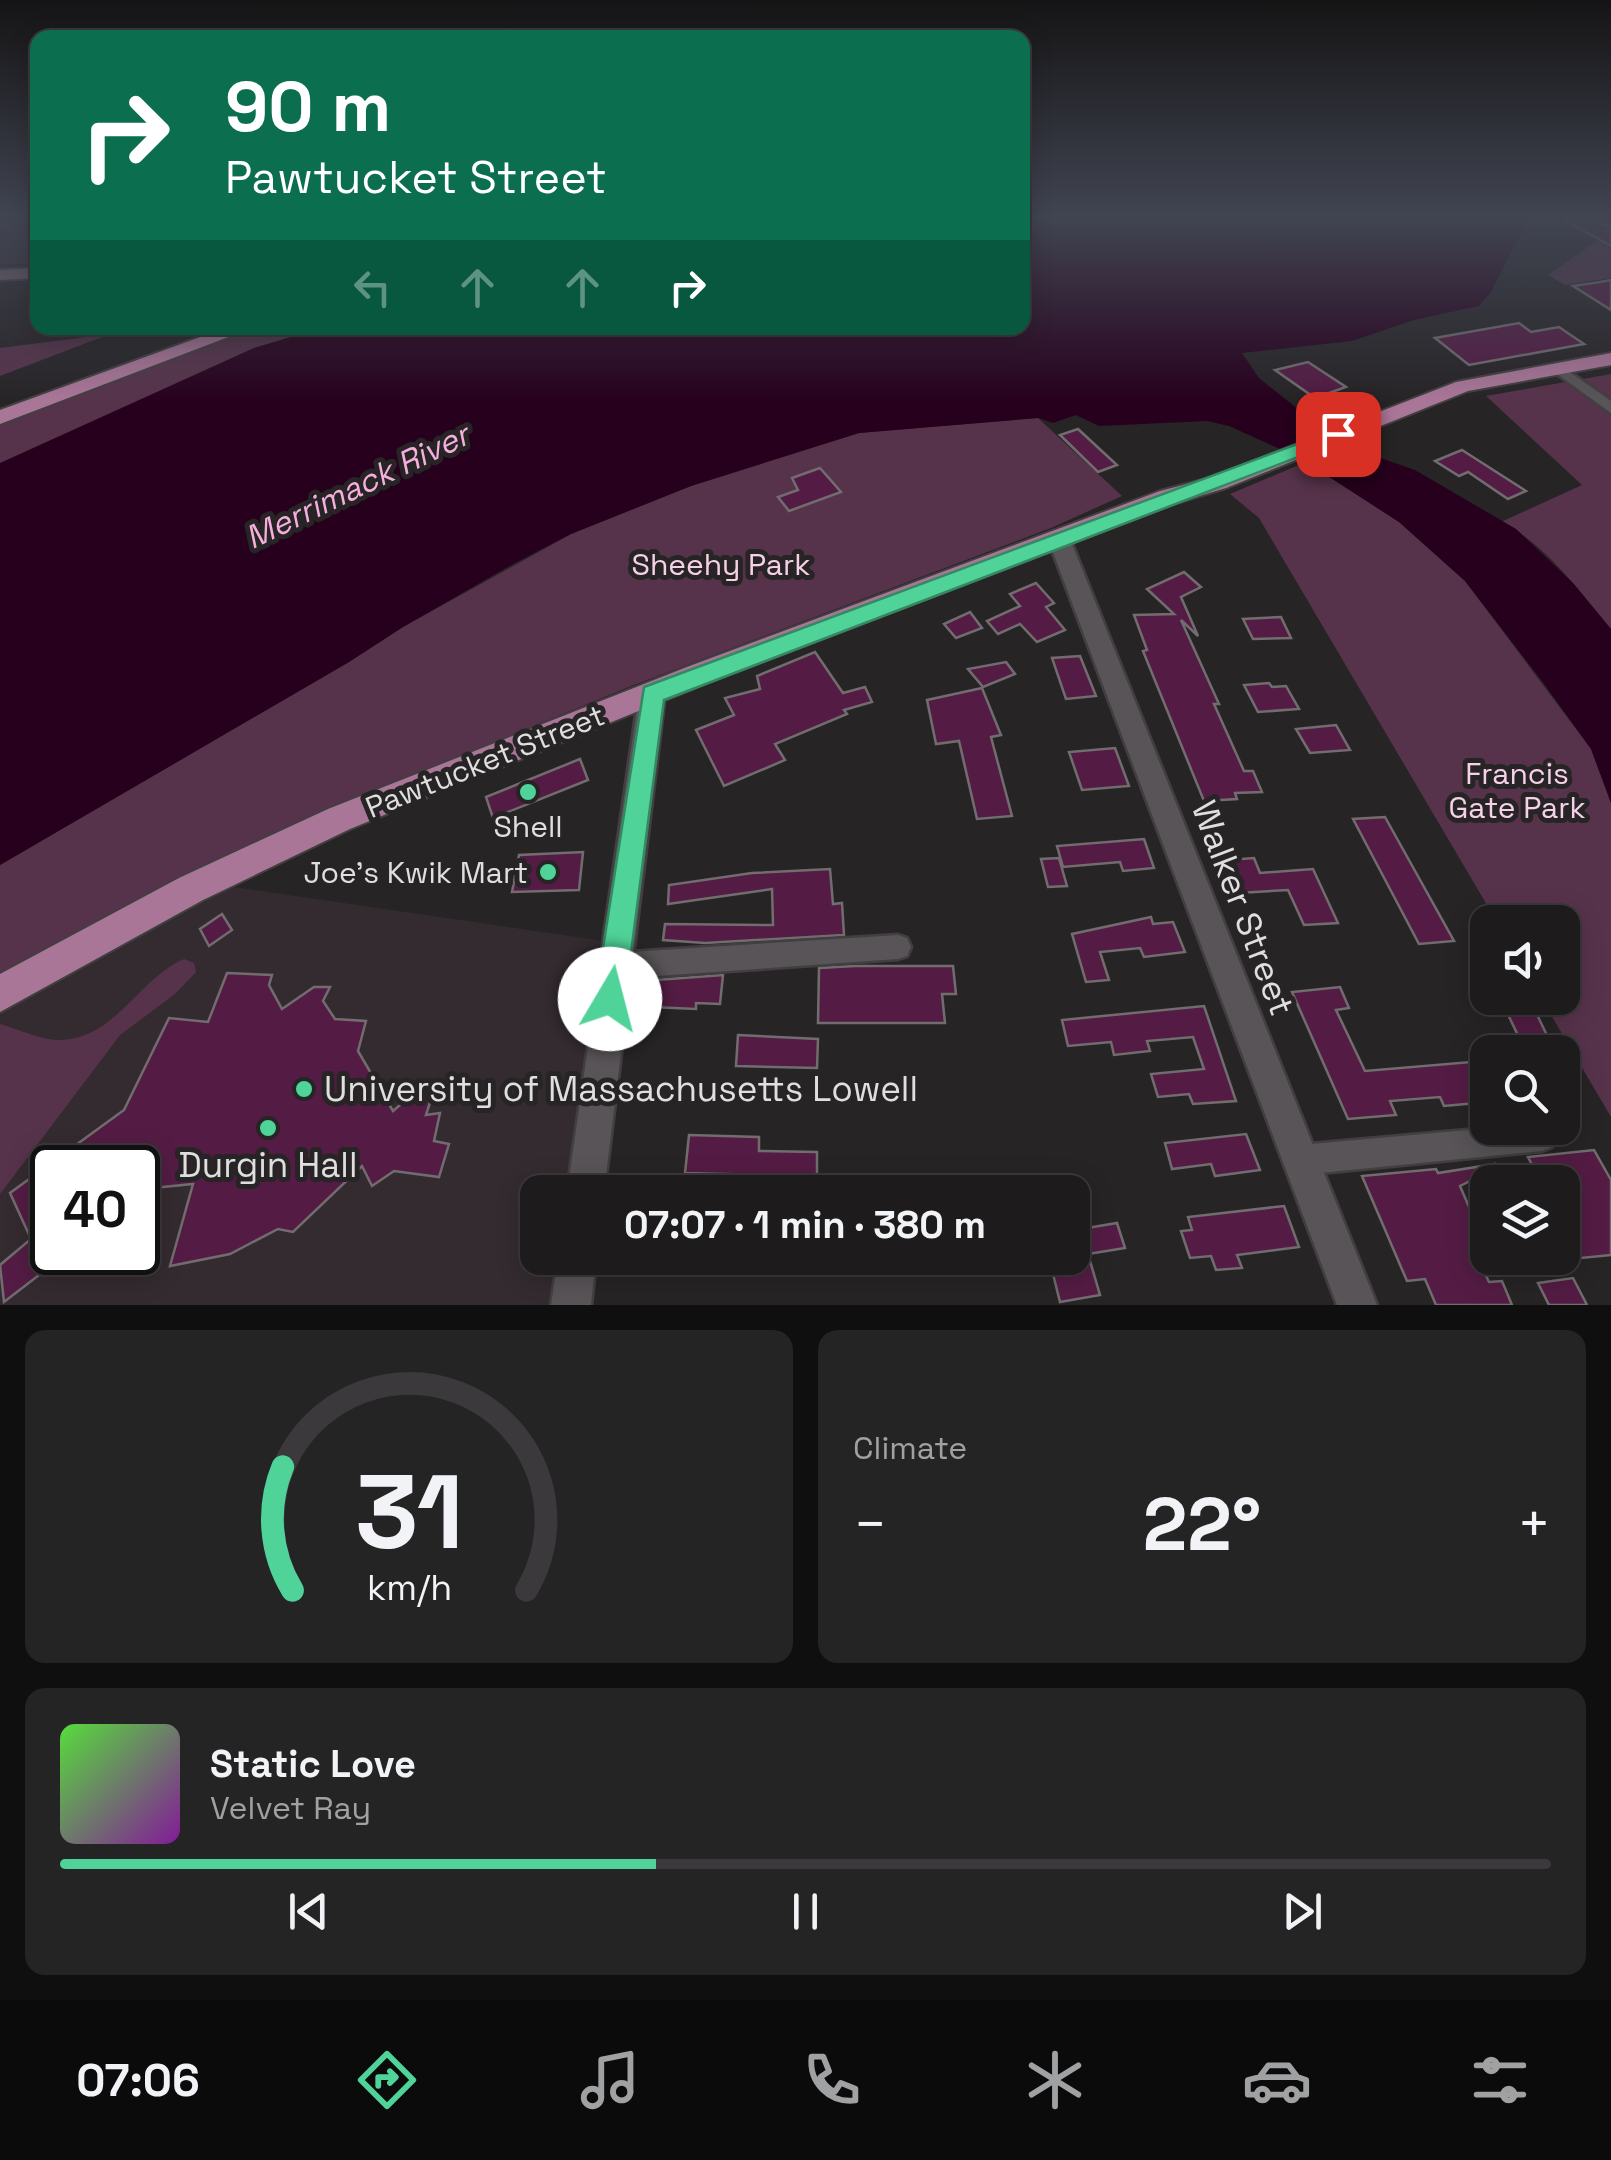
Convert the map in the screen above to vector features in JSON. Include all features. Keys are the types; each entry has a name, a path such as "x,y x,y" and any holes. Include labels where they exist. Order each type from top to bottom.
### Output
{"main road":[{"path":"0,399 178,335"},
{"path":"0,417 223,335"},
{"name":"Pawtucket Street","path":"0,994 139,916 275,848 652,694 1278,460 1463,386 1611,359"}],"street":[{"path":"1558,368 1611,408"},
{"name":"Walker Street","path":"1059,539 1357,1305"},
{"path":"587,1175 652,694"},
{"path":"614,966 898,947"},
{"path":"1300,1160 1470,1144"},
{"path":"571,1305 575,1275"}],"shaded area":[{"name":"University of Massachusetts Lowell","path":"234,887 618,943 604,1175 520,1175 520,1275 593,1275 589,1305 0,1305 0,1011 83,961"}],"green space":[{"path":"1556,280 1599,280 1565,285"},
{"path":"102,335 107,335 0,376 0,348"},
{"path":"237,335 298,335 254,348 0,464 0,423"},
{"path":"1611,374 1611,629 1547,555 1501,522 1582,485 1486,396"},
{"name":"Sheehy Park","path":"1038,418 1122,496 1051,528 634,685 312,816 99,920 0,977 0,865 403,627 571,534 691,486 859,433"},
{"name":"Francis Gate Park","path":"1306,462 1399,522 1465,581 1591,749 1611,803 1611,1117 1580,1064 1580,1035 1563,1035 1551,1015 1580,1015 1580,905 1487,905 1259,518 1230,494"},
{"path":"184,959 194,963 196,972 175,994 120,1035 37,1145 30,1145 30,1154 0,1194 0,1024 46,1039 80,1037 112,1019 168,968"}],"water":[{"name":"Merrimack River","path":"1030,280 1497,280 1479,306 1414,320 1352,341 1242,353 1259,378 1319,426 1363,452 1415,470 1516,529 1573,583 1611,629 1611,803 1591,749 1542,681 1465,581 1399,522 1300,458 1229,426 1207,421 1099,426 1076,415 1053,423 1038,418 859,433 691,486 571,534 403,627 0,865 0,463 254,348 298,335 1030,335"}],"building":[{"path":"1611,280 1611,310 1573,286 1600,282"},
{"path":"1519,323 1531,332 1559,327 1584,344 1469,365 1435,338"},
{"path":"1308,362 1346,387 1315,398 1275,370"},
{"path":"1078,429 1117,465 1098,472 1060,435"},
{"path":"1462,450 1526,491 1508,499 1468,472 1459,476 1435,461"},
{"path":"820,468 841,492 789,511 778,497 798,490 792,478"},
{"path":"1184,572 1201,587 1181,597 1198,636 1181,620 1244,771 1253,771 1262,792 1235,793 1237,799 1204,801 1143,651 1147,650 1134,615 1174,614 1147,589"},
{"path":"1036,583 1054,603 1046,607 1065,630 1037,642 1020,624 998,634 987,621 1020,606 1010,594"},
{"path":"970,612 982,628 956,638 944,624"},
{"path":"1281,617 1291,638 1253,639 1243,619"},
{"path":"815,652 843,693 865,687 872,702 844,710 847,714 775,744 785,760 724,786 696,730 734,715 725,698 760,689 757,676"},
{"path":"1080,656 1096,696 1066,699 1052,658"},
{"path":"1006,662 1015,674 983,687 968,669"},
{"path":"1269,683 1272,687 1286,686 1299,709 1258,712 1244,685"},
{"path":"982,688 1001,735 991,737 1012,816 977,819 959,741 936,744 927,700"},
{"path":"1336,725 1350,750 1310,753 1296,729"},
{"path":"1115,748 1129,786 1082,790 1069,752"},
{"name":"Shell","path":"580,759 588,780 493,818 486,797"},
{"path":"1385,817 1454,941 1419,944 1353,819"},
{"path":"1144,839 1154,868 1123,871 1120,862 1063,867 1057,846"},
{"name":"Joe's Kwik Mart","path":"583,852 579,890 512,892 519,855"},
{"path":"1059,858 1067,886 1048,887 1041,859"},
{"path":"1254,858 1260,873 1313,869 1338,923 1304,925 1288,890 1239,893 1227,860"},
{"path":"830,869 833,904 842,903 844,935 705,943 663,940 665,924 773,925 772,889 668,904 669,885 752,873"},
{"path":"222,914 232,930 209,946 200,929"},
{"path":"1151,917 1153,924 1173,922 1185,952 1144,957 1140,948 1100,952 1109,980 1086,982 1072,934"},
{"path":"953,966 956,994 942,994 945,1023 818,1023 819,968"},
{"name":"Durgin Hall","path":"227,973 272,975 269,985 282,1009 314,987 330,987 323,1001 335,1019 366,1021 358,1051 393,1111 407,1099 432,1096 426,1115 440,1113 434,1141 449,1144 439,1177 394,1171 372,1186 362,1166 293,1232 278,1229 230,1254 170,1266 193,1184 160,1187 160,1145 76,1145 124,1110 169,1018 208,1022"},
{"path":"723,975 720,1004 696,1003 696,1009 652,1007 656,980"},
{"path":"1340,987 1349,1008 1336,1010 1365,1071 1470,1062 1470,1104 1444,1106 1440,1097 1390,1101 1396,1115 1348,1119 1292,992"},
{"path":"1204,1006 1236,1101 1193,1104 1189,1094 1158,1097 1151,1074 1204,1069 1193,1037 1147,1041 1150,1051 1114,1055 1111,1042 1068,1046 1062,1020"},
{"path":"1508,1015 1537,1015 1547,1035 1518,1035"},
{"path":"738,1035 818,1039 817,1068 736,1066"},
{"path":"1246,1134 1260,1170 1215,1176 1211,1164 1172,1169 1165,1143"},
{"path":"689,1135 759,1137 759,1151 817,1152 817,1175 685,1173"},
{"path":"1594,1150 1611,1180 1611,1255 1580,1256 1580,1165 1532,1165 1528,1157"},
{"path":"1470,1168 1470,1181 1460,1186 1470,1209 1470,1275 1486,1275 1489,1282 1502,1281 1512,1305 1436,1305 1425,1279 1407,1281 1362,1176 1436,1169 1438,1173"},
{"name":"Durgin Hall","path":"30,1178 30,1237 10,1193"},
{"path":"1284,1206 1299,1247 1237,1255 1242,1268 1216,1270 1211,1256 1190,1258 1181,1231 1192,1230 1188,1217"},
{"path":"1117,1223 1125,1248 1090,1254 1090,1228"},
{"name":"Durgin Hall","path":"30,1240 30,1275 39,1275 4,1302 0,1265"},
{"path":"1090,1261 1100,1295 1060,1302 1053,1275 1090,1275"},
{"path":"1573,1278 1587,1305 1549,1305 1538,1283"}],"place":[{"name":"Shell","path":"528,792"},
{"name":"Joe's Kwik Mart","path":"548,872"},
{"name":"University of Massachusetts Lowell","path":"304,1089"},
{"name":"Durgin Hall","path":"268,1128"}],"route":[{"path":"610,999 652,694 1168,497 1278,460 1338,434"}]}
